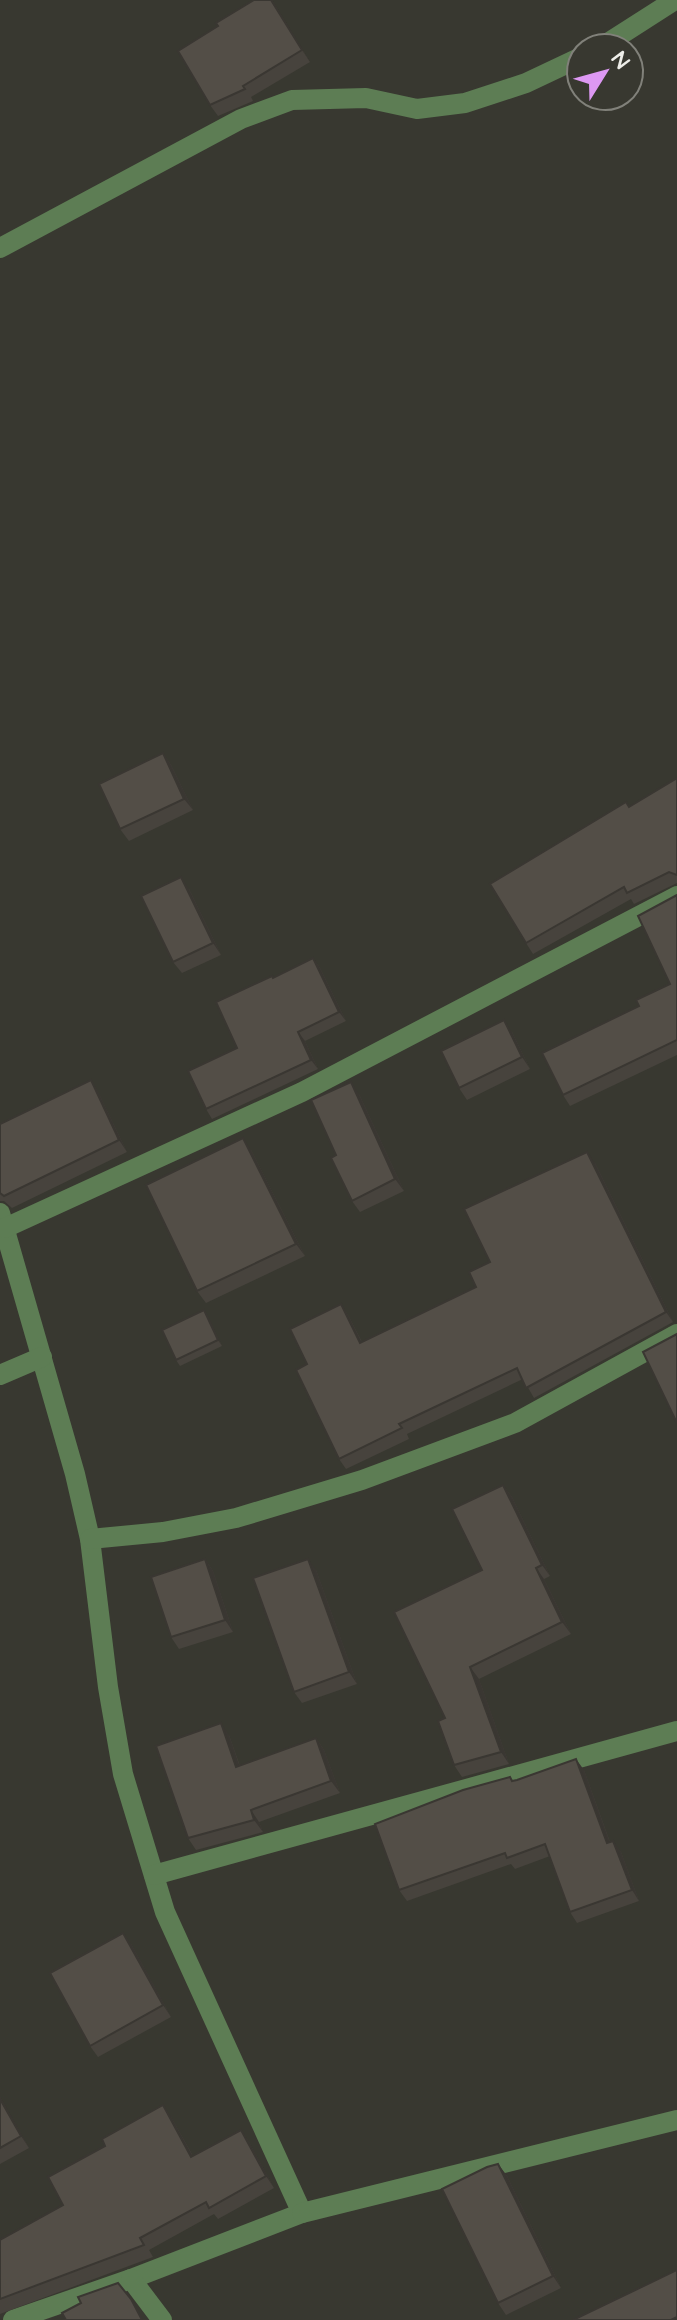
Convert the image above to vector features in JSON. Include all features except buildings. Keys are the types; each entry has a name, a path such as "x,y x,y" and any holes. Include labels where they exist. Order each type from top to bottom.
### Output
{"street":[{"path":"625,32 675,0"},
{"path":"0,248 241,119 292,100 366,98 417,109 465,103 526,83 565,65"},
{"path":"302,2213 165,1912 123,1774 108,1687 90,1539 75,1474 3,1220 302,1092 677,896"},
{"path":"90,1539 163,1532 236,1518 362,1480 515,1423 677,1334"},
{"path":"0,1375 42,1357"},
{"path":"154,1875 677,1731"},
{"path":"13,2320 131,2279 302,2213 677,2120"},
{"path":"131,2279 162,2320"}]}
